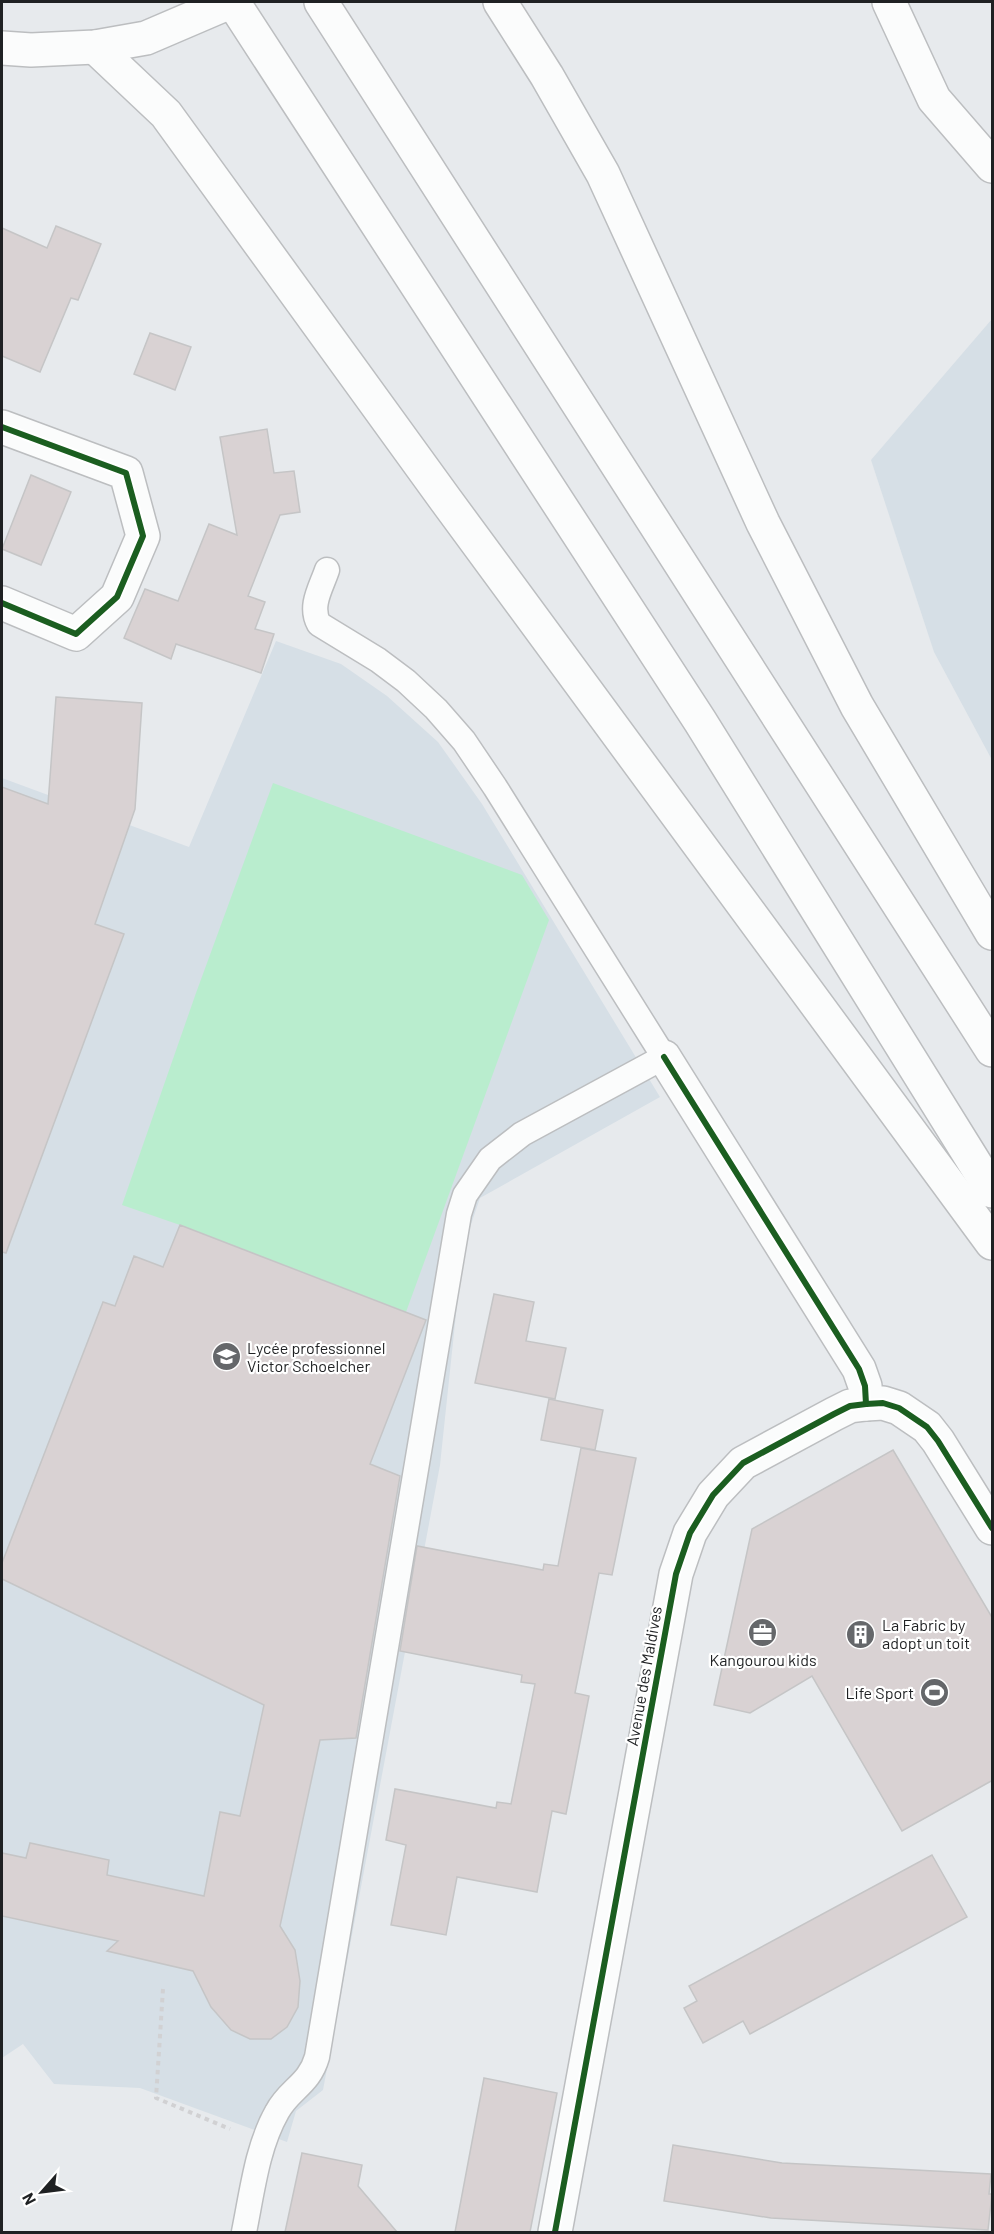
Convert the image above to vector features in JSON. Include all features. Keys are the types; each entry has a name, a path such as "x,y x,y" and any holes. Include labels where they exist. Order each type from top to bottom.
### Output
{"main road":[{"path":"2,48 31,50 94,47 146,38 231,2 700,722 993,1191"},
{"path":"321,2 993,1050"},
{"path":"500,2 547,76 603,174 763,523 857,706 993,933"},
{"path":"890,2 934,99 993,166"},
{"path":"94,47 166,114 445,499 993,1243"},
{"path":"2,427 126,473 143,536 117,597 76,634 2,603"},
{"path":"664,1057 859,1369 865,1386 866,1404"},
{"name":"Avenue des Maldives","path":"555,2232 676,1574 690,1533 713,1495 742,1463 850,1406 883,1403 899,1408 927,1427 993,1528"}],"lane":[{"path":"244,2232 264,2143 278,2109 306,2081 317,2057 455,1238 465,1195 490,1159 505,1145 664,1057 464,741 436,709 406,681 378,660 319,624 314,615 315,605 327,570"}],"path":[{"path":"163,1989 156,2098 264,2143"}],"shaded area":[{"path":"992,319 992,760 934,652 871,460"},
{"name":"Lycée professionnel Victor Schoelcher","path":"276,641 341,664 387,696 438,742 482,804 660,1097 480,1198 463,1248 440,1465 323,2090 296,2111 287,2142 140,2088 54,2084 23,2044 2,2058 2,778 189,847"}],"green space":[{"path":"273,783 522,875 549,920 406,1312 122,1205"}],"building":[{"path":"56,226 101,244 78,300 71,298 40,372 2,356 2,228 47,248"},
{"path":"150,333 191,347 175,390 134,374"},
{"path":"267,429 274,473 294,471 300,512 280,515 248,596 265,602 255,629 274,634 261,673 176,644 171,659 124,638 145,589 178,601 209,524 237,535 220,437"},
{"path":"31,475 71,492 41,565 2,549"},
{"path":"56,697 142,703 135,809 95,924 124,934 6,1253 2,1252 2,787 48,804"},
{"path":"180,1225 426,1320 370,1464 400,1476 356,1738 320,1740 280,1926 295,1950 300,1981 298,2007 287,2027 271,2039 250,2039 231,2030 211,2007 193,1971 107,1951 118,1941 2,1916 2,1853 26,1858 30,1843 109,1860 107,1875 204,1896 220,1812 240,1816 264,1705 2,1579 2,1563 103,1302 115,1306 134,1256 163,1267"},
{"path":"494,1294 534,1302 526,1341 566,1348 555,1399 475,1383"},
{"path":"549,1399 603,1410 595,1450 541,1440"},
{"path":"581,1448 636,1458 612,1575 599,1573 575,1693 589,1696 566,1814 552,1811 537,1892 457,1877 446,1935 391,1925 406,1845 386,1840 395,1789 496,1808 497,1802 511,1804 535,1684 521,1682 522,1675 400,1651 417,1546 543,1570 544,1564 558,1566"},
{"name":"La Fabric by adopt un toit","path":"893,1450 993,1619 993,1780 902,1831 812,1676 750,1713 714,1705 752,1529"},
{"path":"932,1855 967,1917 750,2034 743,2021 703,2043 684,2008 697,2001 689,1986"},
{"path":"484,2078 557,2093 530,2232 455,2232"},
{"path":"673,2145 782,2163 991,2174 989,2194 992,2194 988,2230 771,2218 664,2201"},
{"path":"302,2153 362,2165 358,2186 397,2232 285,2232"}],"cycle path":[{"path":"2,427 126,473 143,536 117,597 76,634 2,603"},
{"path":"664,1057 859,1369 865,1386 866,1404"},
{"path":"555,2232 676,1574 690,1533 713,1495 743,1463 850,1406 883,1403 899,1408 927,1427 992,1528"}],"place":[{"name":"Lycée professionnel Victor Schoelcher","path":"226,1357"},
{"name":"Kangourou kids","path":"763,1632"},
{"name":"La Fabric by adopt un toit","path":"861,1634"},
{"name":"Life Sport","path":"935,1693"}]}
